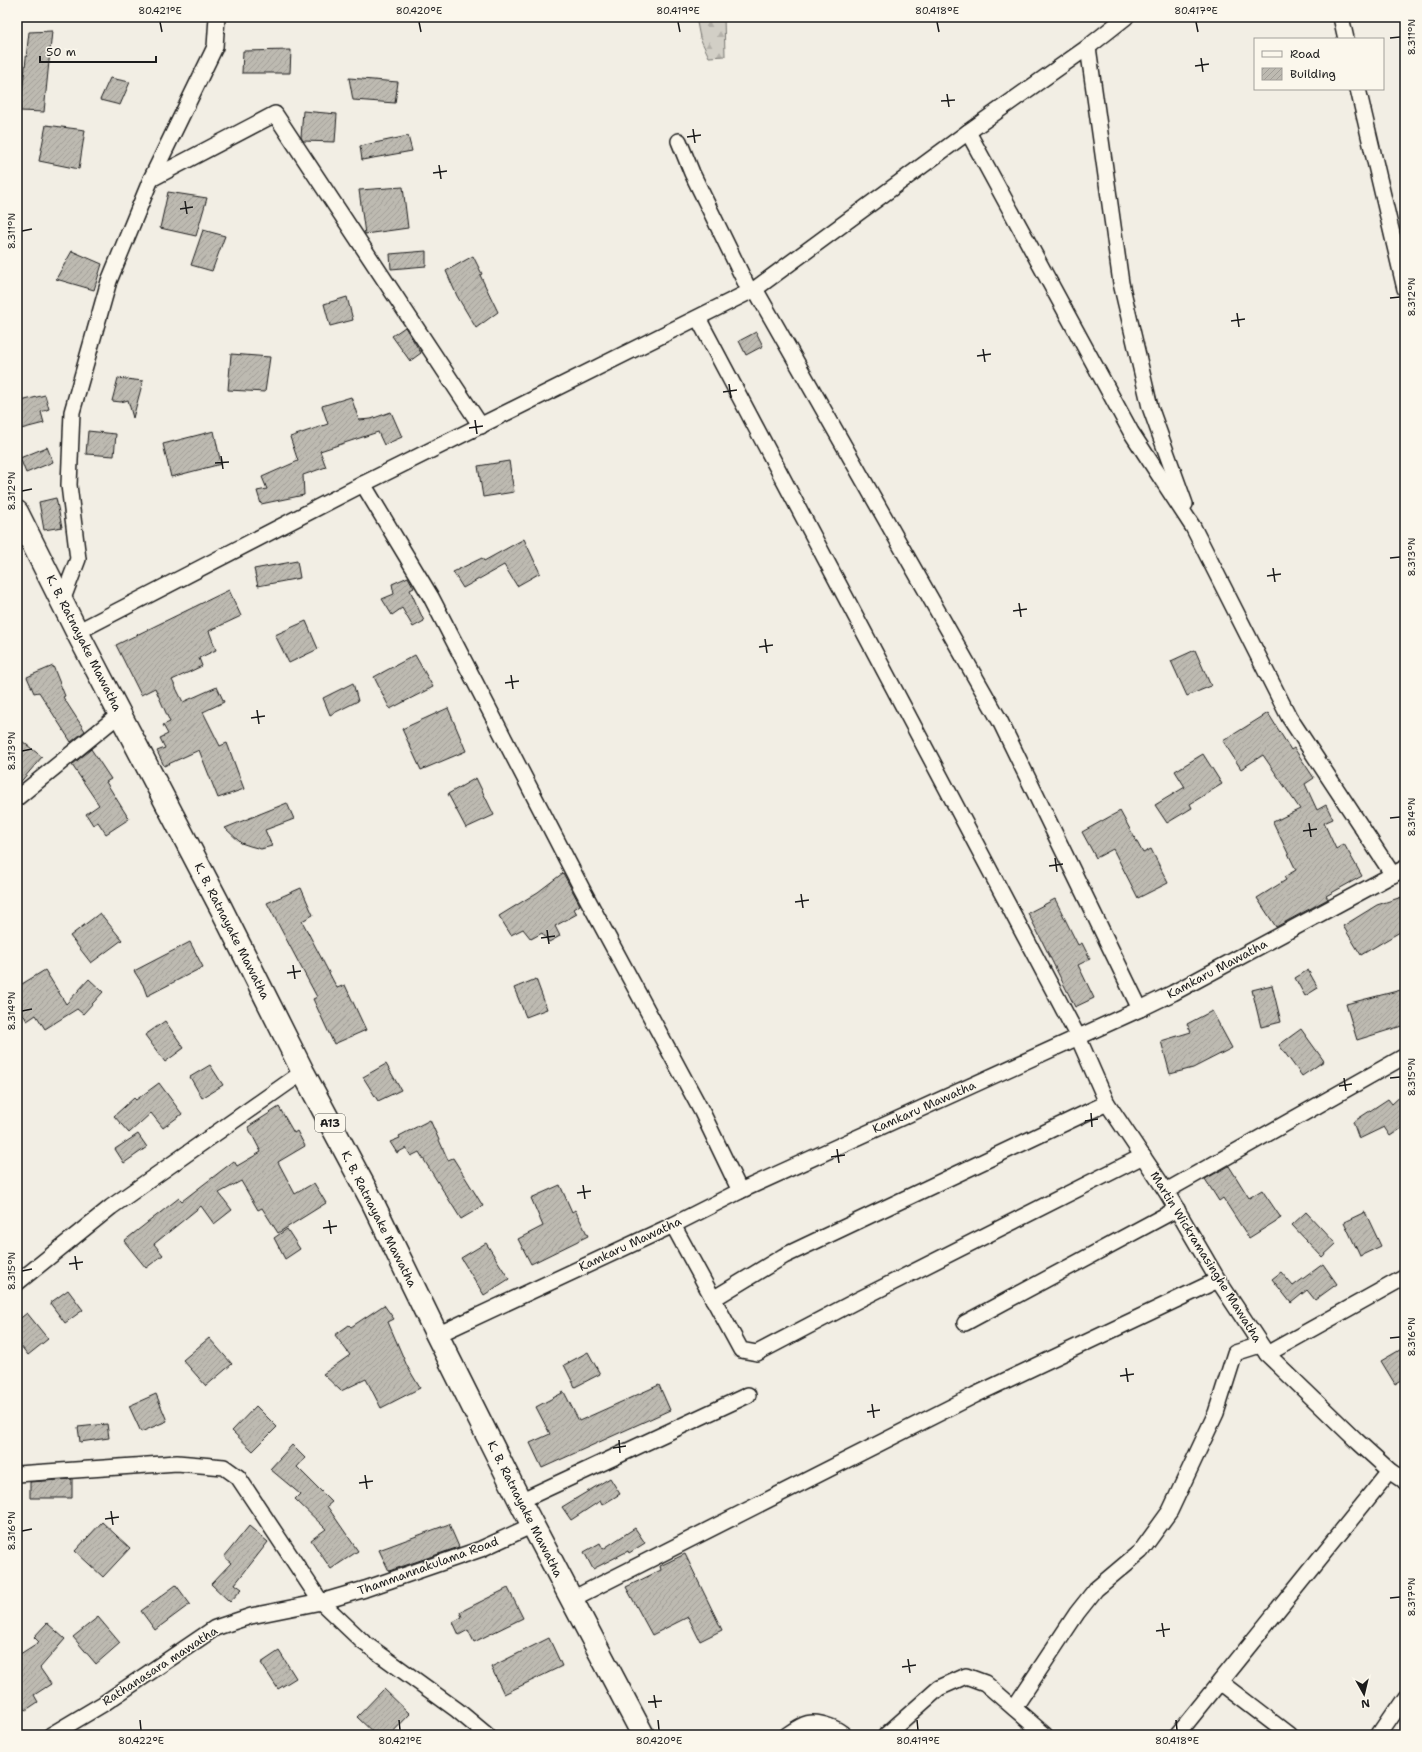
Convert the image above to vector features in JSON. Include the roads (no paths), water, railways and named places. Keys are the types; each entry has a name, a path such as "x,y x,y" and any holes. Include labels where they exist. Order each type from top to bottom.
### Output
{"highway":[{"name":"K. B. Ratnayake Mawatha","path":"17,512 77,632 221,908 303,1072 372,1201 520,1501 643,1735"}],"street":[{"path":"62,602 78,559 69,485 72,412 109,281 151,179 215,47 217,17"},
{"path":"77,632 363,484 753,291 968,132 1088,47 1126,17"},
{"path":"1341,17 1346,38"},
{"path":"1088,47 1121,283 1150,407 1193,528"},
{"path":"1358,90 1405,289"},
{"path":"151,179 275,114 481,426"},
{"path":"968,132 1130,432 1193,528 1289,717 1399,872"},
{"path":"679,141 692,173 753,291 1000,720 1140,1009"},
{"name":"Martin Wickramasinghe Mawatha","path":"698,318 1078,1037 1107,1103 1166,1191 1218,1280 1263,1349 1390,1470 1405,1481"},
{"path":"363,484 431,597 582,889 702,1112 740,1191"},
{"path":"17,798 120,714"},
{"name":"Kamkaru Mawatha","path":"437,1335 673,1225 740,1191 1140,1009 1173,993 1399,872"},
{"path":"1166,1191 1405,1056"},
{"path":"17,1283 112,1207 303,1072"},
{"path":"713,1299 784,1256 1107,1103"},
{"path":"673,1225 741,1350 757,1353 863,1297 1143,1156"},
{"path":"965,1323 1177,1209"},
{"path":"1014,1708 1077,1613 1096,1589 1141,1551 1170,1511 1216,1413 1235,1352 1263,1349 1405,1277"},
{"path":"572,1598 975,1394 1218,1280"},
{"path":"520,1501 748,1395"},
{"path":"17,1474 178,1463 224,1467 238,1477 321,1602 363,1642 457,1710 487,1735"},
{"path":"1177,1735 1390,1470"},
{"name":"Thammannakulama Road","path":"321,1602 365,1589 481,1549 533,1525"},
{"name":"Rathanasara mawatha","path":"51,1735 103,1704 215,1628 251,1616 321,1602"},
{"path":"886,1735 939,1688 966,1676 985,1683 1044,1735"},
{"path":"1220,1682 1288,1735"},
{"path":"1378,1735 1405,1697"},
{"path":"787,1735 801,1726 818,1722 841,1732 844,1735"}]}
